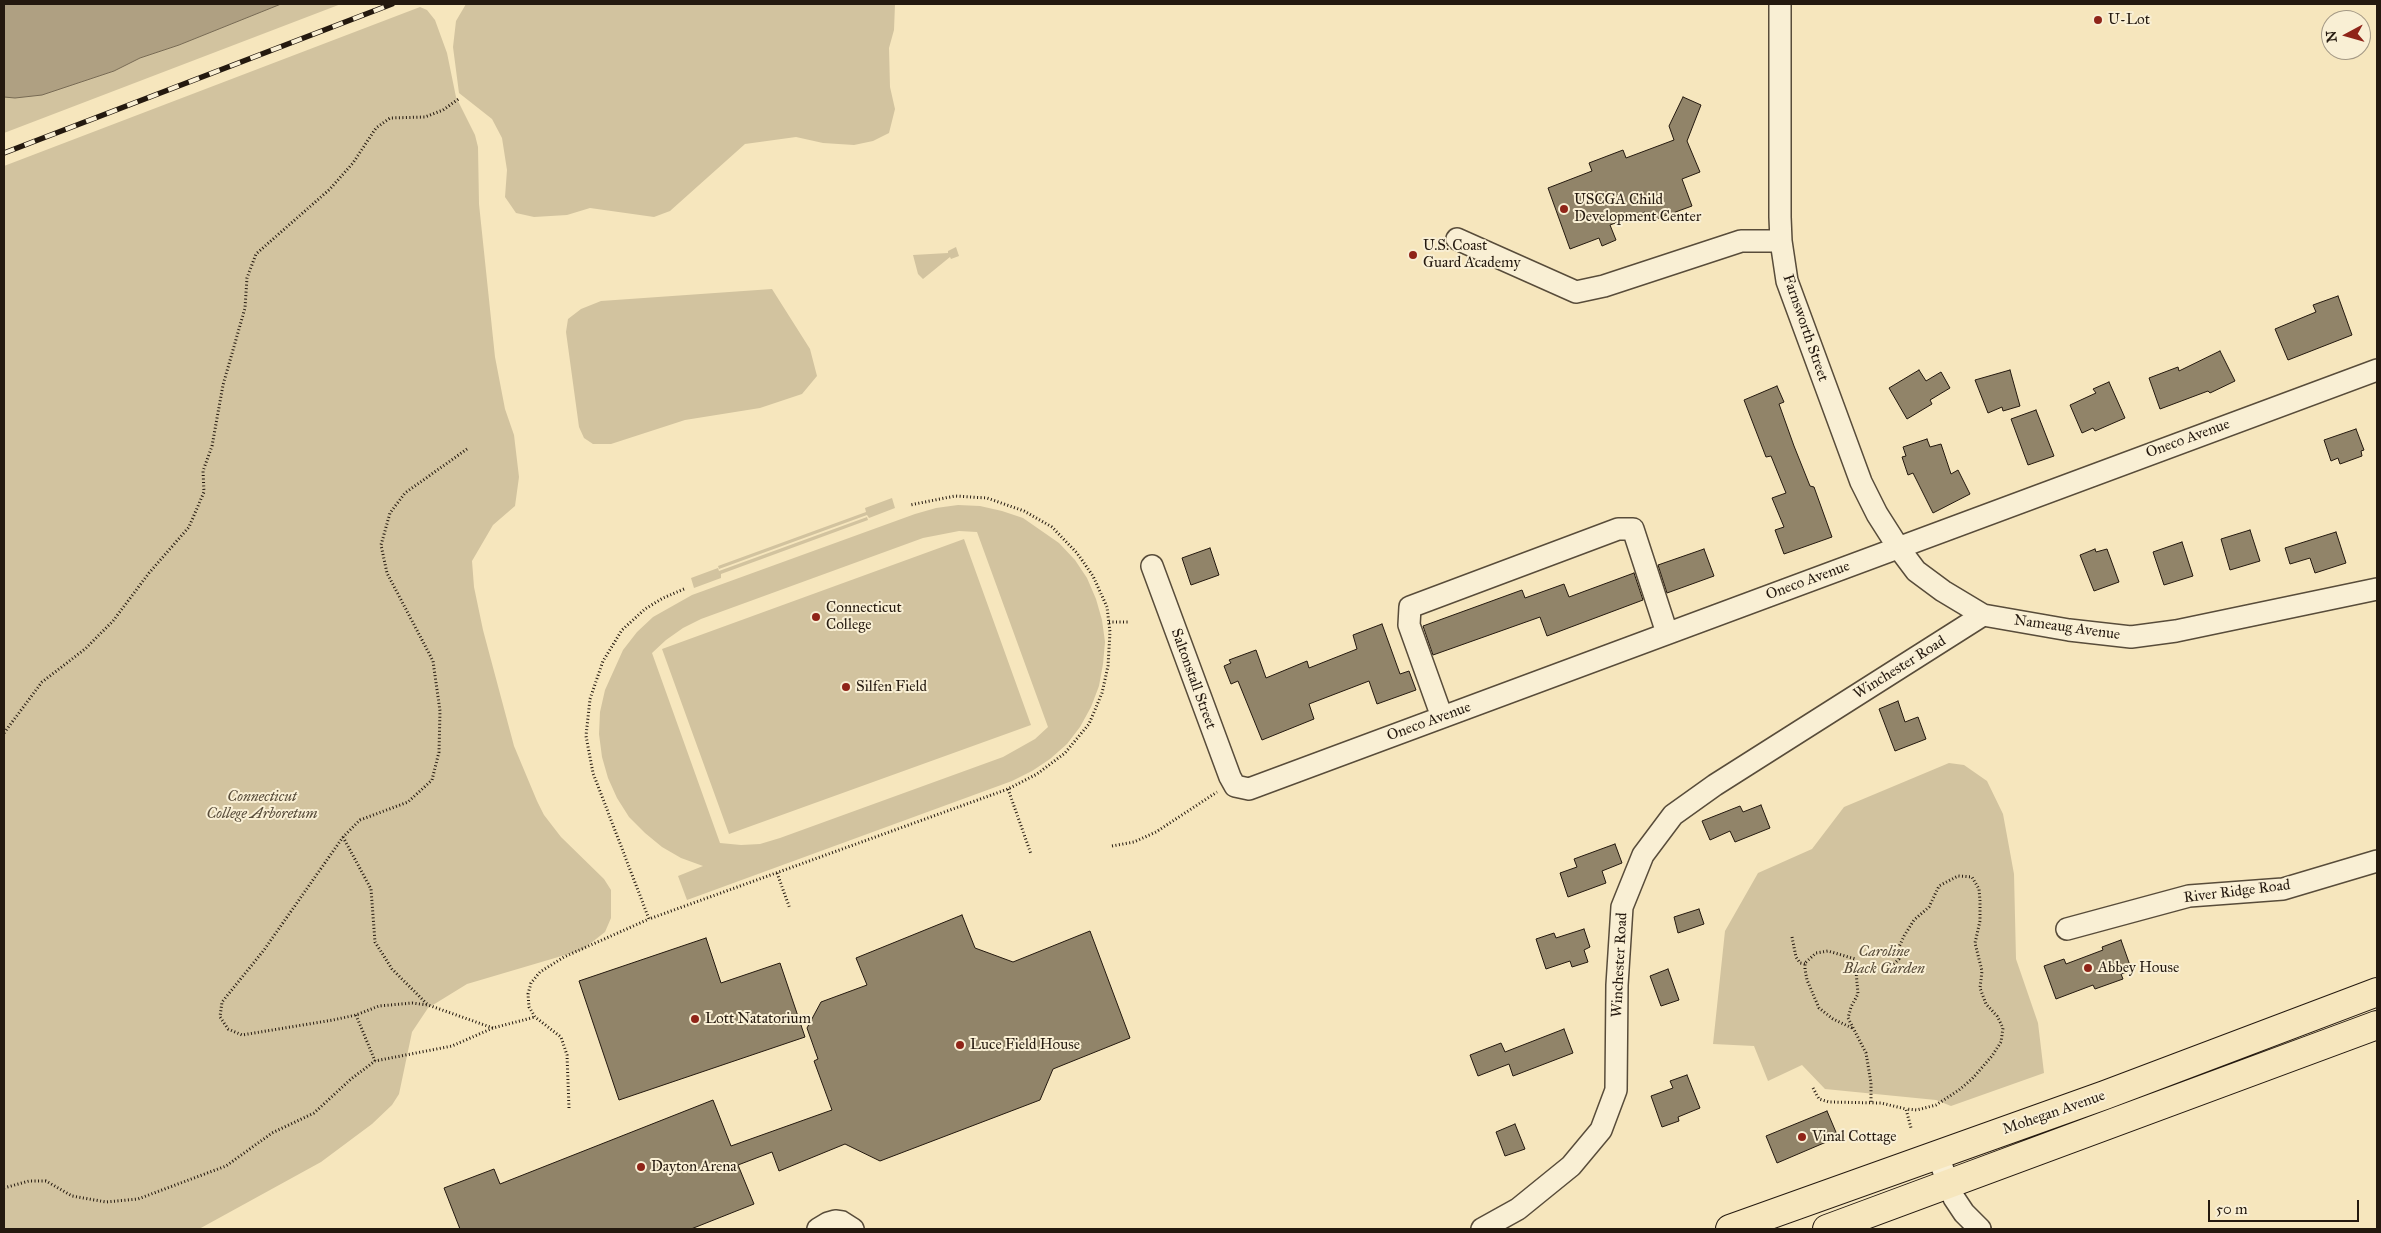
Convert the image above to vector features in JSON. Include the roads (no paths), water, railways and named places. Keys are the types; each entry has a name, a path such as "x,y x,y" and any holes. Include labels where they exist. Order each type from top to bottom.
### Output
{"highway":[{"name":"Mohegan Avenue","path":"1730,1229 2105,1095 2377,992"},
{"name":"Mohegan Avenue","path":"1827,1229 2377,1025"}],"street":[{"name":"Farnsworth Street","path":"1780,4 1780,241 1783,261 1794,301 1861,482 1877,514 1898,547"},
{"path":"1457,239 1576,292 1604,286 1741,241 1780,241"},
{"name":"Oneco Avenue","path":"1236,785 1249,789 2377,370"},
{"path":"1442,717 1408,625 1410,607 1428,600 1618,530 1633,529 1667,633"},
{"name":"Nameaug Avenue","path":"1898,547 1916,571 1943,591 1983,614 2069,630 2131,637 2176,631 2377,589"},
{"name":"Saltonstall Street","path":"1152,566 1236,785"},
{"name":"Winchester Road","path":"1482,1229 1518,1209 1571,1166 1601,1130 1616,1090 1617,985 1622,907 1643,855 1673,815 1715,785 1983,614"},
{"name":"River Ridge Road","path":"2067,929 2189,896 2283,889 2377,861"},
{"path":"1937,1154 1959,1206 1980,1229"},
{"path":"818,1229 835,1221 842,1222 853,1229"}],"railway":[{"path":"4,153 392,4"}],"place":[{"name":"U-Lot","path":"2098,20"},
{"name":"USCGA Child Development Center","path":"1564,209"},
{"name":"U.S. Coast Guard Academy","path":"1413,255"},
{"name":"Connecticut College","path":"816,617"},
{"name":"Silfen Field","path":"846,687"},
{"name":"Abbey House","path":"2088,968"},
{"name":"Lott Natatorium","path":"695,1019"},
{"name":"Luce Field House","path":"960,1045"},
{"name":"Vinal Cottage","path":"1802,1137"},
{"name":"Dayton Arena","path":"641,1167"}],"park label":[{"name":"Connecticut College Arboretum","path":"262,806"},
{"name":"Caroline Black Garden","path":"1884,960"}]}
